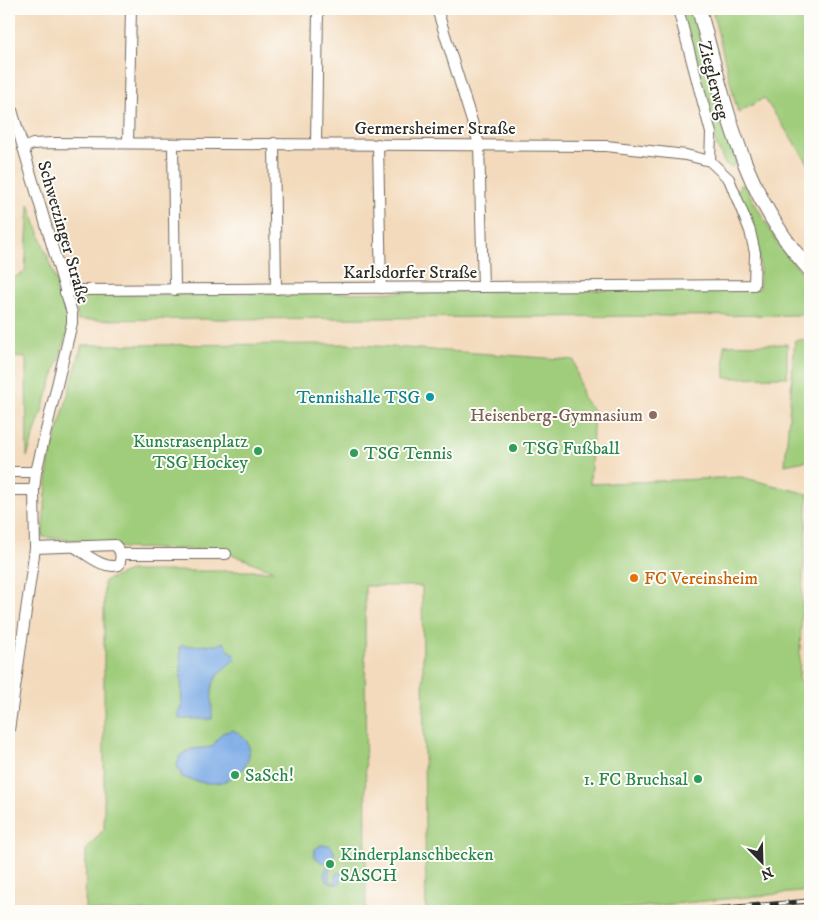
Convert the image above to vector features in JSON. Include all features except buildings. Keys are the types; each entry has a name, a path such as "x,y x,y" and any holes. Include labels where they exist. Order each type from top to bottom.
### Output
{"main road":[{"path":"699,9 728,115 747,172 768,214 810,270"}],"street":[{"path":"128,143 131,9"},
{"path":"316,143 318,9"},
{"path":"437,9 479,144 483,287"},
{"name":"Zieglerweg","path":"678,9 711,133 710,161"},
{"name":"Schwetzinger Straße","path":"9,100 72,313 70,338 36,472 34,490 35,548 9,730"},
{"name":"Germersheimer Straße","path":"23,148 46,144 128,143 479,144 633,148 686,155 710,161 729,179 750,231 755,253 754,285"},
{"path":"274,143 276,289"},
{"path":"173,144 175,290"},
{"path":"378,144 380,288"},
{"path":"729,179 747,172"},
{"name":"Karlsdorfer Straße","path":"66,293 78,290 754,285"},
{"path":"9,472 36,472"},
{"path":"9,490 34,490"},
{"path":"35,548 76,548 115,545 121,554 119,564 113,567 104,565 76,548"},
{"path":"121,554 226,554"}],"green space":[{"path":"678,9 699,9 728,115 736,163 732,167 725,164 711,133"},
{"path":"712,9 810,9 810,166 764,98 738,113"},
{"path":"740,185 745,186 779,246 810,281 810,315 77,320 77,295 759,289 760,263 756,238 748,214 737,191"},
{"path":"29,204 63,301 69,328 27,457 26,358 9,357 9,281 25,271"},
{"path":"795,340 810,340 810,460 785,465"},
{"path":"349,344 574,360 583,399 594,411 590,484 741,477 808,494 799,680 810,681 810,891 600,911 426,911 422,586 365,586 366,911 85,911 86,850 104,829 104,581 130,571 274,571 221,550 124,548 89,541 42,537 49,462 82,345"},
{"path":"787,344 787,377 725,378 724,345"}],"water":[{"path":"223,642 236,658 220,673 213,684 212,719 179,719 179,710 182,710 180,646 217,645"},
{"path":"233,730 243,736 248,744 249,752 248,761 236,775 217,783 200,782 182,777 177,766 180,755 192,749 212,747 222,733"},
{"name":"Kinderplanschbecken SASCH","path":"321,845 330,845 334,851 329,871 332,883 335,883 335,875 339,872 342,874 340,883 336,885 326,881 324,874 329,862 322,863 314,856 315,849"}],"railway":[{"path":"689,911 810,901"}],"place":[{"name":"Tennishalle TSG","path":"430,397"},
{"name":"Heisenberg-Gymnasium","path":"653,415"},
{"name":"TSG Fußball","path":"513,448"},
{"name":"Kunstrasenplatz TSG Hockey","path":"258,451"},
{"name":"TSG Tennis","path":"354,453"},
{"name":"FC Vereinsheim","path":"634,578"},
{"name":"SaSch!","path":"235,775"},
{"name":"1. FC Bruchsal","path":"698,779"},
{"name":"Kinderplanschbecken SASCH","path":"330,864"}]}
